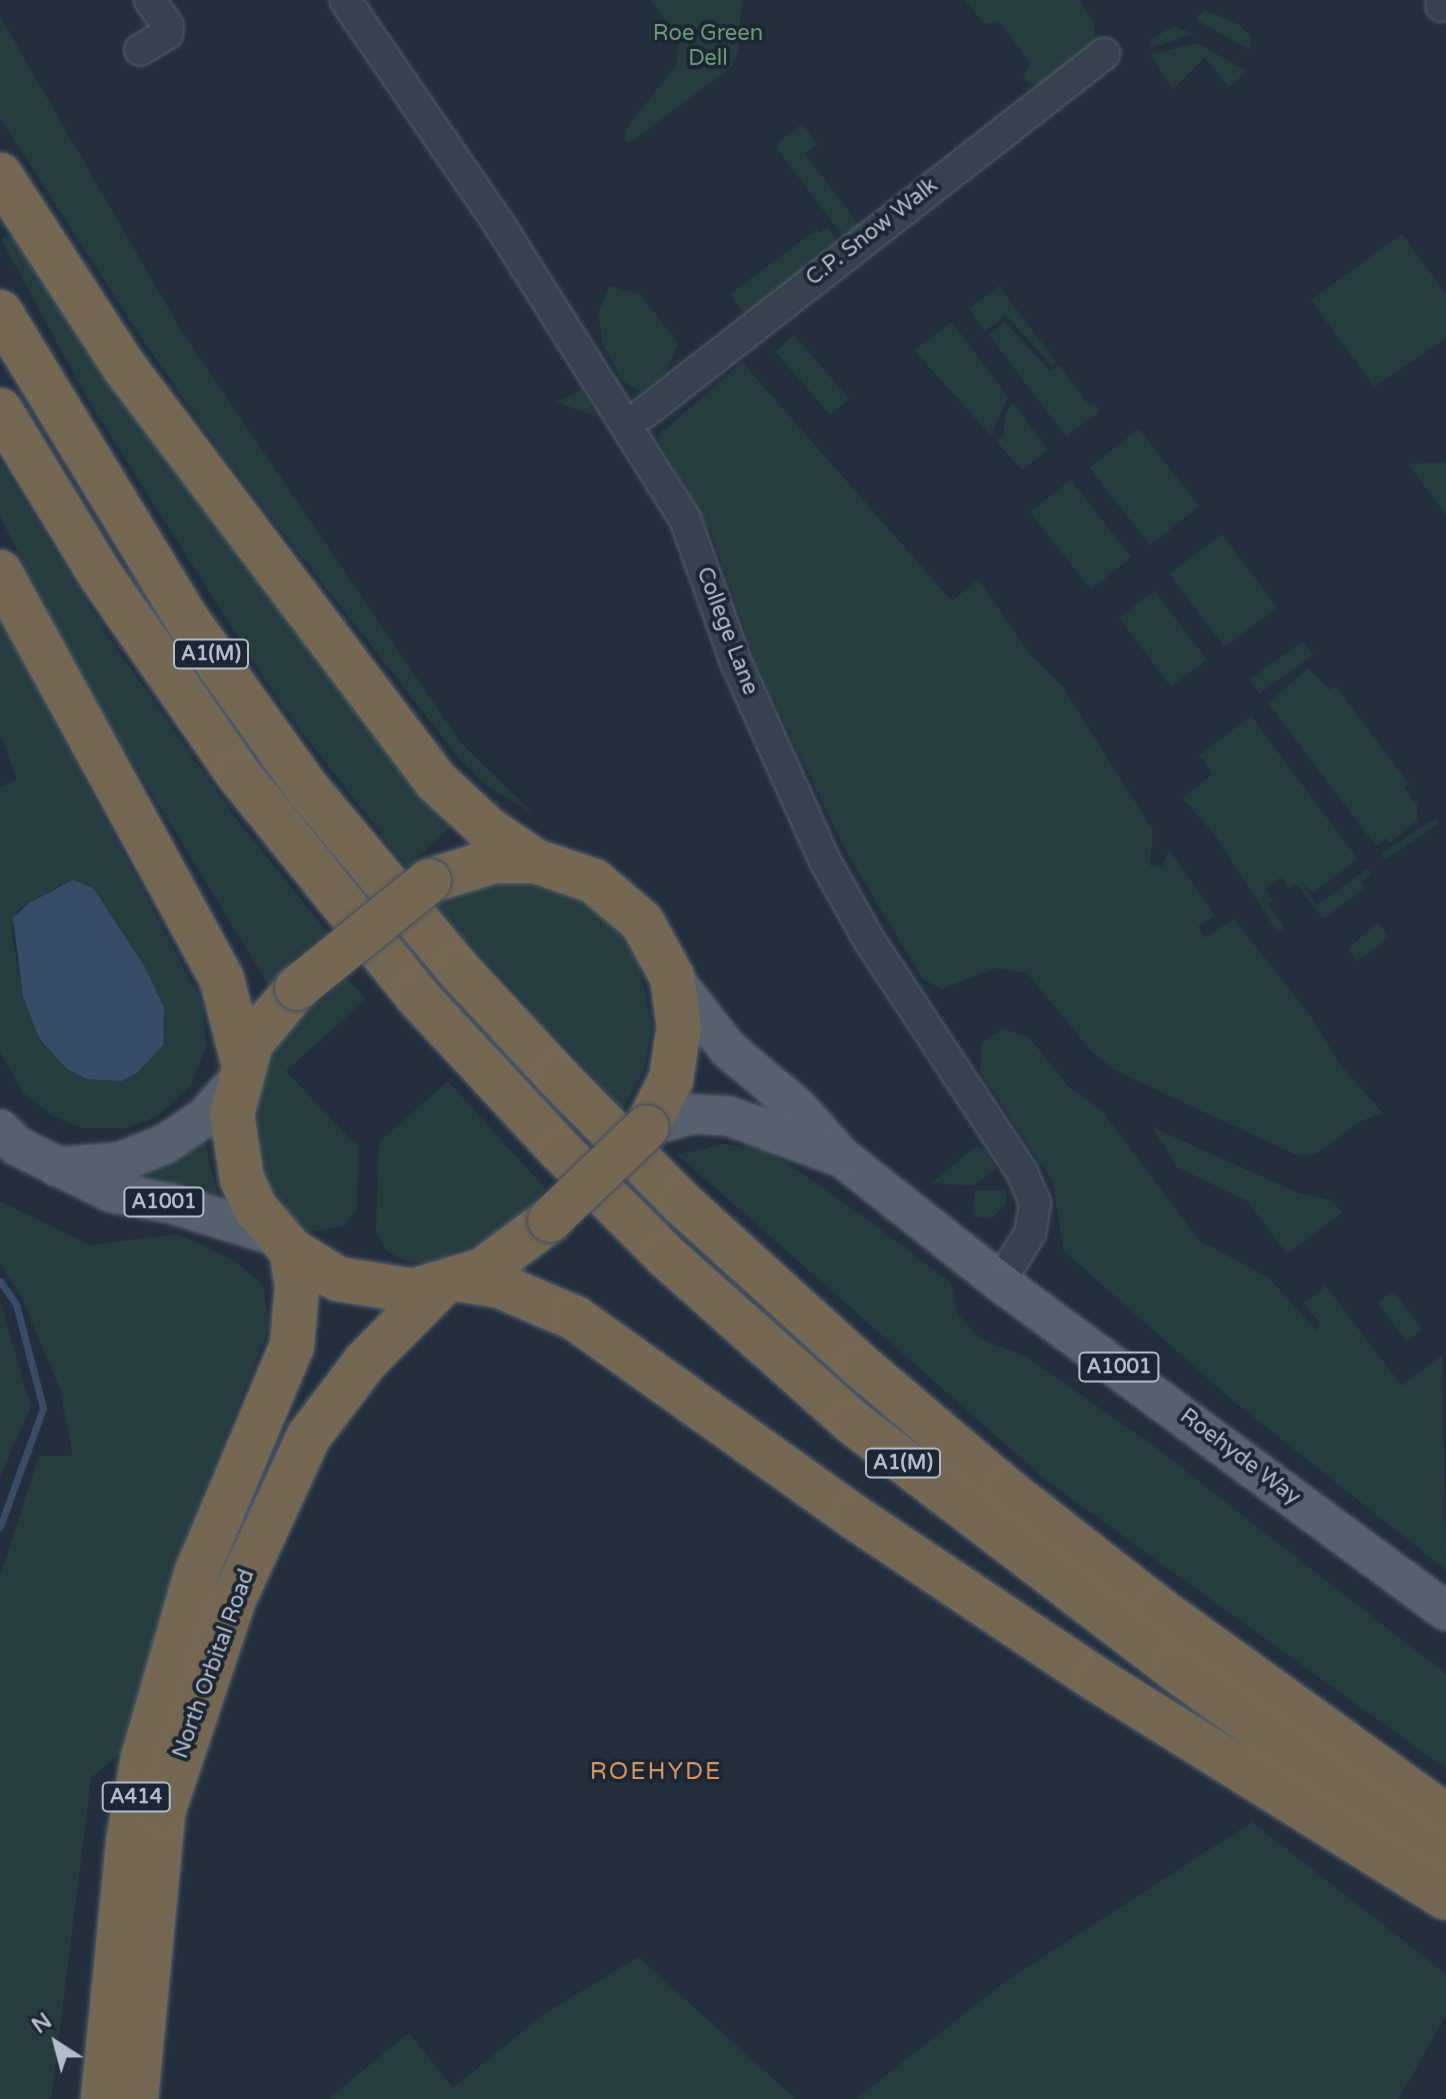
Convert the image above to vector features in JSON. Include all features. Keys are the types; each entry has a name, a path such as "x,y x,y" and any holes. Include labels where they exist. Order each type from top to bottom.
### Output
{"highway":[{"path":"0,175 150,403 427,769 471,815 535,861 594,881 620,899 659,948 672,977 678,1052 671,1079 647,1127 521,1245 451,1283"},
{"name":"A1(M)","path":"0,312 188,621 306,787 459,970 557,1076 682,1203 861,1366 1008,1491 1160,1610 1446,1816"},
{"name":"A1(M)","path":"0,410 101,576 238,774 417,996 561,1151 667,1257 852,1422 1163,1660 1446,1863"},
{"path":"0,572 222,980 240,1071"},
{"path":"535,861 494,861 429,881 297,988 261,1026 240,1071 233,1128 242,1179 284,1243 312,1266 360,1286 413,1291 451,1283 500,1286 575,1318 854,1517 1083,1670 1446,1898"},
{"name":"North Orbital Road","path":"103,2099 128,1842 143,1758 196,1574 292,1346 297,1286 284,1243"},
{"name":"North Orbital Road","path":"136,2099 163,1812 233,1601 309,1436 366,1361 451,1283"}],"main road":[{"name":"Roehyde Way","path":"672,977 728,1049 797,1107 843,1158 1000,1282 1446,1611"},
{"name":"A1001","path":"54,1167 120,1162 165,1144 205,1117 240,1071"},
{"name":"Roehyde Way","path":"647,1127 692,1114 729,1116 843,1158"},
{"name":"A1001","path":"0,1129 17,1146 54,1167 112,1193 173,1204 284,1243"}],"street":[{"path":"140,50 167,34 168,26 150,0"},
{"name":"College Lane","path":"345,0 499,224 685,519 736,662 826,863 877,953 1022,1172 1035,1203 1030,1233 1000,1282"},
{"name":"C.P. Snow Walk","path":"644,413 1104,54"}],"green space":[{"name":"Roe Green Dell","path":"650,0 742,0 738,52 732,66 630,143 625,141 626,129 676,65 679,38"},
{"path":"965,0 1079,0 1094,22 1095,44 1045,86 1031,84 1023,78 1030,63 999,21 984,24"},
{"path":"1205,10 1239,25 1251,37 1249,50 1195,19"},
{"path":"0,16 181,330 461,743 534,814 485,785 458,757 224,457 140,336 0,118"},
{"path":"1173,26 1194,34 1150,48 1152,39"},
{"path":"1196,43 1247,71 1229,88 1205,57 1173,89 1150,55"},
{"path":"802,124 817,144 805,154 861,227 845,239 778,150 779,142"},
{"path":"827,228 839,243 747,318 730,294 816,230 819,233"},
{"path":"18,231 134,407 451,827 407,867 283,708 89,402 1,239"},
{"path":"1402,234 1446,294 1446,338 1374,387 1311,300"},
{"path":"609,286 640,294 678,343 667,372 641,392 622,380 602,344 599,312"},
{"path":"999,286 1056,362 1051,365 1006,315 985,331 969,309"},
{"path":"952,322 1008,397 991,436 914,350"},
{"path":"1005,322 1050,371 1059,365 1090,406 1094,403 1100,411 1066,437 989,335"},
{"path":"794,335 849,398 830,415 775,351"},
{"path":"742,362 952,601 978,579 1030,654 1062,686 1153,830 1150,866 1162,867 1169,850 1215,915 1198,927 1205,938 1234,919 1313,1019 1339,1063 1383,1113 1361,1121 1314,1155 1294,1154 1116,1071 1092,1052 1027,973 997,968 941,989 922,978 846,852 758,667 712,535 657,437"},
{"path":"582,390 595,415 595,416 556,402"},
{"path":"1013,403 1048,450 1022,470 996,441 1004,434 1005,414"},
{"path":"1139,429 1199,506 1150,545 1089,468"},
{"path":"0,461 111,640 234,816 329,934 268,984 84,683 0,516"},
{"path":"1446,462 1446,515 1408,464"},
{"path":"1071,480 1131,557 1090,589 1030,512"},
{"path":"1222,534 1277,607 1225,647 1169,574"},
{"path":"1155,591 1207,660 1171,687 1119,618"},
{"path":"0,618 203,1005 206,1046 191,1086 156,1117 126,1128 83,1128 54,1117 22,1092 0,1052 0,787 17,779 0,734","holes":["62,884 39,1038 23,997 11,928 19,909"]},
{"path":"1303,641 1313,655 1260,694 1250,680"},
{"path":"1308,668 1330,690 1336,686 1409,784 1404,788 1417,805 1417,820 1390,843 1386,838 1376,846 1268,703"},
{"path":"1251,716 1358,859 1313,893 1300,880 1317,905 1367,869 1371,875 1361,882 1365,888 1323,919 1296,883 1289,888 1281,877 1265,889 1273,900 1268,904 1285,927 1278,933 1215,835 1182,798 1213,774 1199,755"},
{"path":"1435,818 1439,824 1386,860 1382,854"},
{"path":"515,881 578,898 612,925 638,961 652,1026 644,1070 623,1109 433,904 452,893"},
{"path":"1378,922 1389,937 1357,962 1348,949"},
{"path":"346,977 366,999 286,1071 358,1147 357,1210 343,1227 310,1232 300,1228 268,1183 256,1108 265,1068 285,1033"},
{"path":"1002,1029 1029,1037 1068,1086 1102,1111 1200,1241 1268,1277 1317,1331 1319,1322 1304,1303 1323,1289 1323,1282 1402,1386 1442,1355 1446,1570 1231,1399 1064,1251 1052,1181 980,1071 981,1044"},
{"path":"448,1081 546,1189 526,1212 483,1242 431,1262 407,1262 387,1251 376,1233 379,1142"},
{"path":"1152,1127 1296,1192 1333,1201 1342,1213 1287,1254 1247,1201 1177,1167"},
{"path":"204,1139 219,1200 119,1175"},
{"path":"723,1144 767,1149 864,1217 951,1283 958,1315 982,1340 1024,1355 1155,1447 1446,1674 1446,1769 1047,1481 678,1155"},
{"path":"975,1147 984,1148 996,1169 974,1186 931,1183"},
{"path":"975,1190 1007,1190 1006,1204 992,1218 973,1217"},
{"path":"0,1201 90,1245 178,1234 232,1259 263,1285 269,1328 183,1544 120,1753 91,1778 51,2099 0,2099 0,1576 39,1456 73,1456 60,1389 22,1298 0,1263"},
{"path":"1393,1291 1423,1329 1407,1341 1377,1303"},
{"path":"0,1300 31,1407 0,1477"},
{"path":"1252,1822 1446,1974 1446,2015 1399,2099 856,2099 1006,1981"},
{"path":"638,1957 796,2099 328,2099 409,2033 453,2088 544,2014"}],"water":[{"path":"73,880 93,888 145,967 164,1008 163,1045 137,1073 121,1081 86,1079 66,1068 39,1038 23,997 13,918 29,903"}],"waterway":[{"path":"0,1281 16,1304 43,1408 0,1527"}],"district":[{"name":"ROEHYDE","path":"656,1772"}]}
